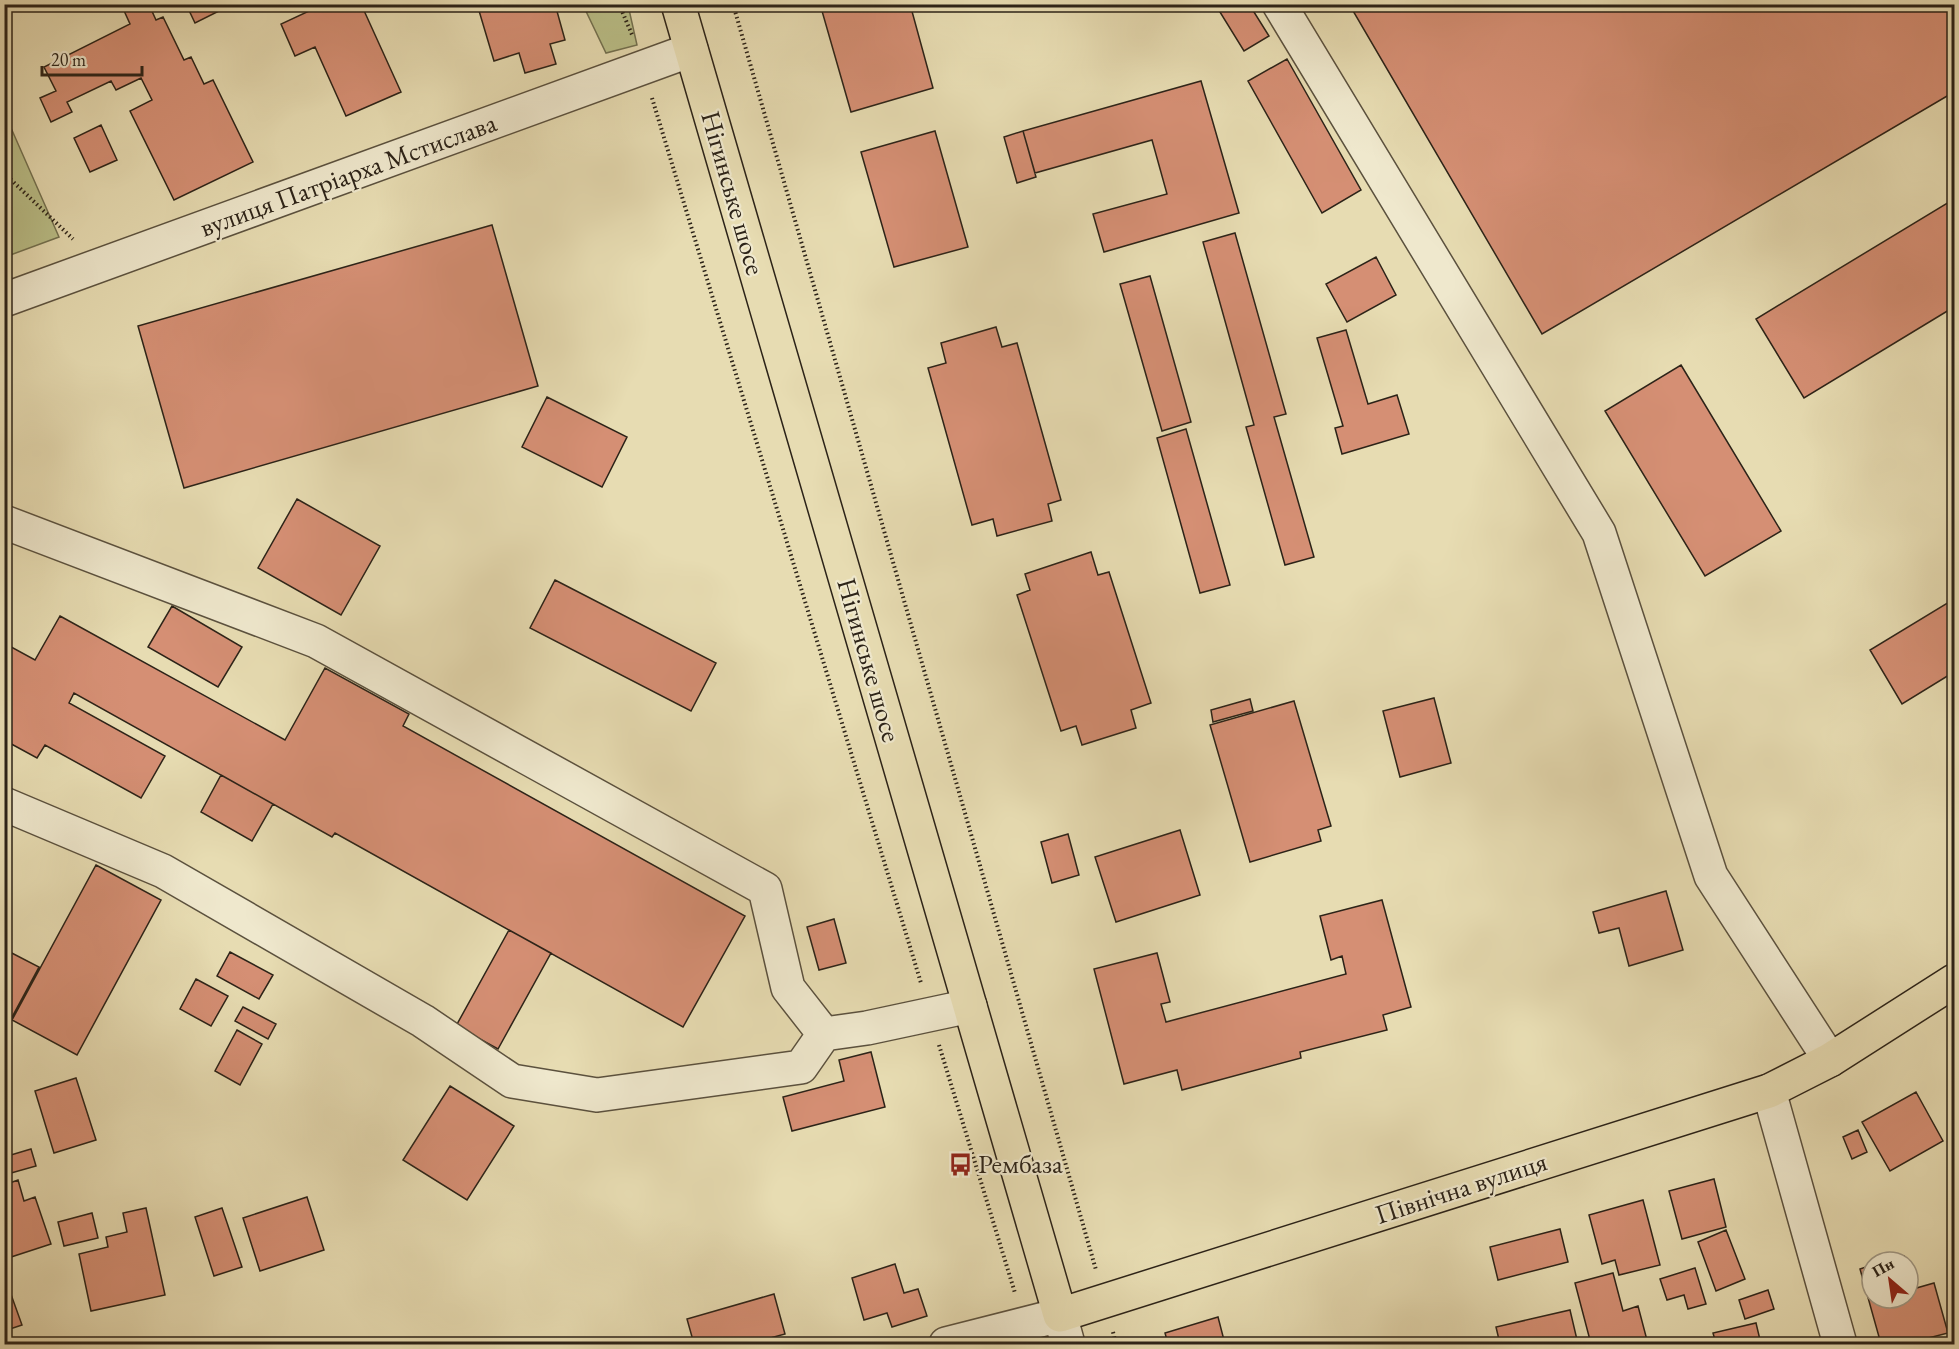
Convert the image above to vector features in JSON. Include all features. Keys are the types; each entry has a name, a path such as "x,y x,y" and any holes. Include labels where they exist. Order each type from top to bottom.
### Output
{"main road":[{"name":"Нігинське шосе","path":"678,4 1064,1330"},
{"name":"Північна вулиця","path":"1064,1330 1105,1300 1769,1091 1830,1060 1954,981"}],"street":[{"path":"1280,4 1599,533 1711,876 1830,1060"},
{"name":"вулиця Патріарха Мстислава","path":"4,300 691,50"},
{"path":"4,522 316,641 765,889 788,988 824,1034"},
{"path":"4,804 163,871 423,1021 512,1081 597,1095 801,1067 824,1034 867,1028 970,1006"},
{"path":"1769,1091 1840,1344"},
{"name":"Північна вулиця","path":"946,1344 1024,1324 1064,1330"}],"path":[{"path":"733,4 1105,1300"},
{"path":"643,68 1024,1324"},
{"path":"4,173 79,245"}],"green space":[{"path":"583,5 628,5 637,45 606,53"},
{"path":"4,112 59,237 5,257 4,257"}],"building":[{"path":"121,4 159,4 151,9 156,20 163,17 184,60 191,57 204,84 213,80 253,162 174,200 130,111 152,100 141,78 116,90 111,81 67,102 72,112 51,122 40,98 56,91 44,67 130,24"},
{"path":"186,4 231,4 231,5 195,23"},
{"path":"324,4 361,4 401,92 346,116 315,47 295,56 281,24"},
{"path":"477,4 555,4 565,40 550,44 556,64 525,73 519,53 494,61"},
{"path":"820,4 910,4 933,88 851,112"},
{"path":"1215,4 1249,4 1269,36 1244,51"},
{"path":"1349,4 1954,4 1954,92 1542,334"},
{"path":"1287,59 1361,190 1322,213 1248,81"},
{"path":"1201,81 1239,213 1104,252 1093,214 1167,194 1152,140 1035,173 1023,131"},
{"path":"101,125 117,160 90,172 74,138"},
{"path":"935,131 968,247 894,267 861,152"},
{"path":"1023,131 1036,177 1017,183 1004,137"},
{"path":"1954,199 1954,307 1804,398 1756,319"},
{"path":"492,225 538,386 184,488 138,326"},
{"path":"1235,233 1286,414 1274,417 1314,557 1285,565 1246,427 1254,425 1203,242"},
{"path":"1376,257 1396,295 1347,322 1326,284"},
{"path":"1150,276 1191,422 1162,431 1120,284"},
{"path":"996,327 1002,347 1017,343 1061,500 1048,504 1052,521 997,536 993,519 972,525 928,368 946,363 941,343"},
{"path":"1346,330 1368,404 1397,395 1409,434 1342,454 1335,428 1343,426 1317,338"},
{"path":"1681,365 1781,531 1705,576 1605,411"},
{"path":"547,397 627,437 602,487 522,447"},
{"path":"1186,429 1230,585 1200,593 1157,438"},
{"path":"297,499 380,546 341,615 258,568"},
{"path":"1091,552 1098,575 1109,572 1151,703 1131,710 1136,728 1082,745 1076,726 1061,731 1017,595 1030,590 1025,574"},
{"path":"555,580 716,663 691,711 530,628"},
{"path":"1954,599 1954,672 1902,704 1870,650"},
{"path":"172,606 242,647 218,687 148,647"},
{"path":"60,616 285,740 325,668 409,714 403,726 745,916 683,1027 335,833 332,837 74,693 69,703 165,756 141,798 45,745 37,758 4,740 4,643 35,660"},
{"path":"1434,698 1451,763 1400,777 1383,711"},
{"path":"1250,699 1253,711 1213,722 1211,710"},
{"path":"1294,701 1331,826 1318,830 1321,841 1250,862 1210,725"},
{"path":"221,775 273,804 252,841 201,812"},
{"path":"1180,830 1200,895 1116,922 1095,857"},
{"path":"1068,834 1079,875 1052,883 1041,842"},
{"path":"96,865 161,900 77,1055 12,1020"},
{"path":"1666,891 1683,950 1629,966 1619,928 1599,933 1593,912"},
{"path":"1382,900 1411,1007 1383,1015 1387,1030 1300,1052 1301,1058 1182,1090 1177,1070 1124,1084 1094,969 1157,953 1170,1002 1161,1004 1166,1022 1346,974 1342,956 1331,960 1320,916"},
{"path":"834,919 846,963 819,970 807,927"},
{"path":"509,930 551,953 498,1049 456,1026"},
{"path":"4,949 39,967 11,1019 4,1016"},
{"path":"230,952 273,975 259,999 217,976"},
{"path":"196,979 228,996 211,1026 180,1009"},
{"path":"243,1007 276,1024 268,1039 235,1021"},
{"path":"237,1030 262,1044 240,1085 215,1071"},
{"path":"871,1052 885,1107 792,1131 783,1097 844,1081 839,1060"},
{"path":"76,1078 96,1140 54,1153 35,1091"},
{"path":"450,1086 514,1126 467,1200 403,1160"},
{"path":"1916,1092 1943,1141 1890,1171 1862,1122"},
{"path":"1858,1130 1867,1152 1852,1159 1843,1137"},
{"path":"1954,1137 1954,1154 1949,1139"},
{"path":"31,1149 36,1166 4,1175 4,1157"},
{"path":"1714,1179 1726,1227 1682,1239 1669,1191"},
{"path":"18,1180 24,1201 35,1197 51,1244 8,1258 4,1248 4,1185"},
{"path":"307,1197 324,1250 260,1271 243,1218"},
{"path":"1643,1200 1660,1265 1619,1275 1615,1260 1602,1264 1589,1215"},
{"path":"146,1208 165,1295 91,1311 79,1254 108,1247 106,1237 127,1232 123,1213"},
{"path":"222,1208 242,1267 214,1276 195,1217"},
{"path":"92,1213 98,1238 64,1246 58,1222"},
{"path":"1560,1229 1568,1262 1498,1280 1490,1247"},
{"path":"1726,1230 1745,1279 1716,1291 1698,1242"},
{"path":"895,1264 904,1293 918,1289 927,1316 892,1327 887,1313 864,1320 852,1278"},
{"path":"1695,1268 1706,1304 1688,1309 1684,1295 1667,1300 1660,1279"},
{"path":"1613,1273 1623,1311 1638,1306 1648,1344 1591,1344 1575,1283"},
{"path":"4,1275 22,1325 4,1331"},
{"path":"1934,1283 1948,1333 1905,1344 1881,1344 1871,1310 1920,1310 1920,1287"},
{"path":"1768,1290 1774,1309 1745,1319 1739,1300"},
{"path":"774,1294 785,1334 748,1344 694,1344 687,1319"},
{"path":"1570,1310 1578,1344 1500,1344 1496,1327"},
{"path":"1218,1317 1225,1344 1168,1344 1165,1333"},
{"path":"1756,1323 1761,1344 1716,1344 1713,1333"},
{"path":"1442,1338 1444,1344 1427,1344 1427,1342"}],"place":[{"name":"Рембаза","path":"960,1164"}]}
